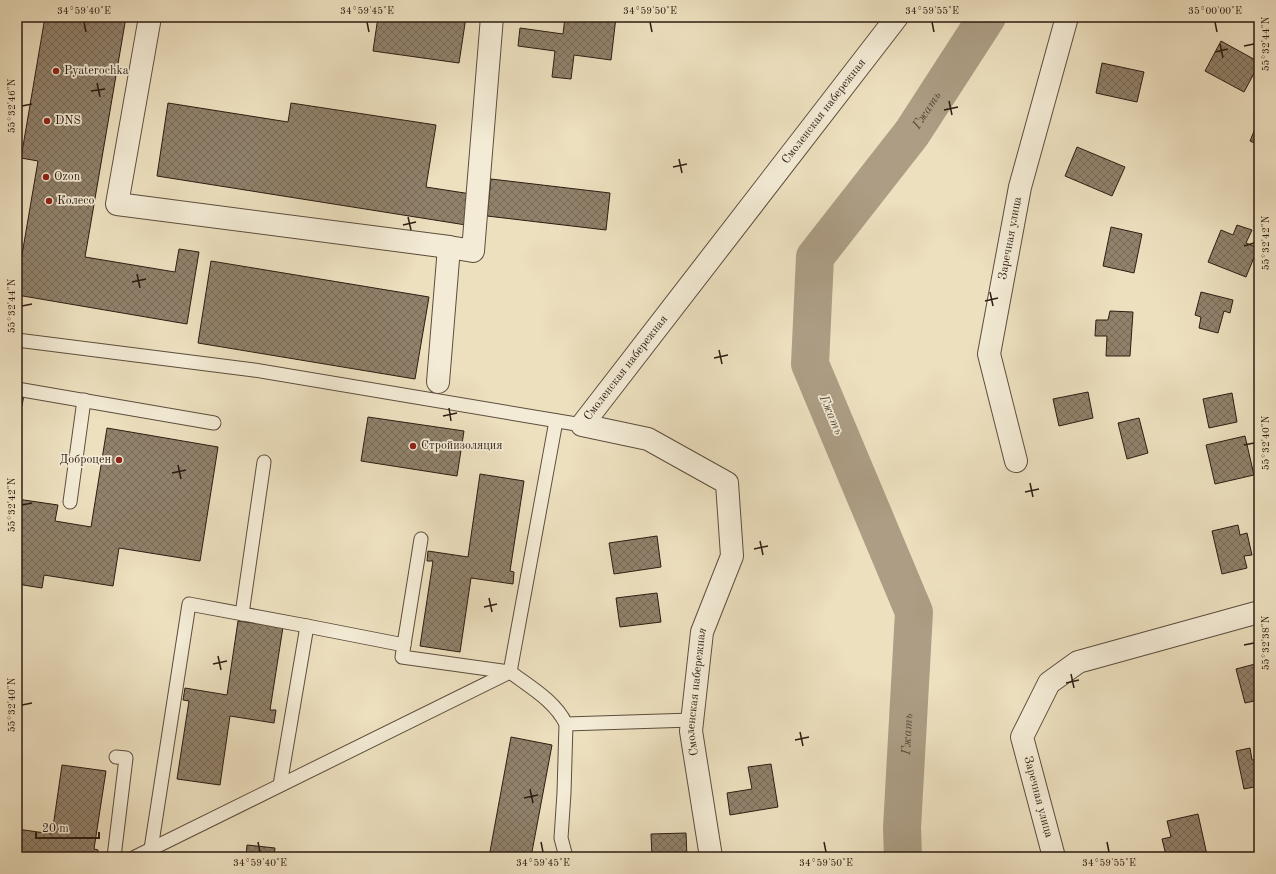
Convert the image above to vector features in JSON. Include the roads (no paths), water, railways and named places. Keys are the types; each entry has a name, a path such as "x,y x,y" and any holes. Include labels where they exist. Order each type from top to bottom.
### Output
{"street":[{"path":"150,17 117,204 473,251 492,17"},
{"name":"Смоленская набережная","path":"711,857 691,731 702,632 732,556 727,483 648,439 582,425 897,17"},
{"name":"Заречная улица","path":"1016,461 989,354 1020,187 1068,17"},
{"path":"436,391 449,247"},
{"name":"Заречная улица","path":"1054,857 1022,737 1049,683 1078,662 1259,612"}],"lane":[{"path":"17,340 436,391 556,421 582,425"},
{"path":"17,389 214,423"},
{"path":"70,502 84,400"},
{"path":"510,672 556,421"},
{"path":"242,614 264,462"},
{"path":"421,539 402,657 510,672 548,700 564,719 566,724 561,838 566,857"},
{"path":"151,849 189,604 404,645"},
{"path":"280,785 307,626"},
{"path":"135,857 510,672"},
{"path":"566,724 692,720"},
{"path":"114,857 126,758 116,757"}],"waterway":[{"name":"Гжать","path":"903,857 902,828 914,612 810,364 815,257 912,133 987,17"}],"place":[{"name":"Pyaterochka","path":"56,71"},
{"name":"DNS","path":"47,121"},
{"name":"Ozon","path":"46,177"},
{"name":"Колесо","path":"49,201"},
{"name":"Стройизоляция","path":"413,446"},
{"name":"Доброцен","path":"119,460"}]}
